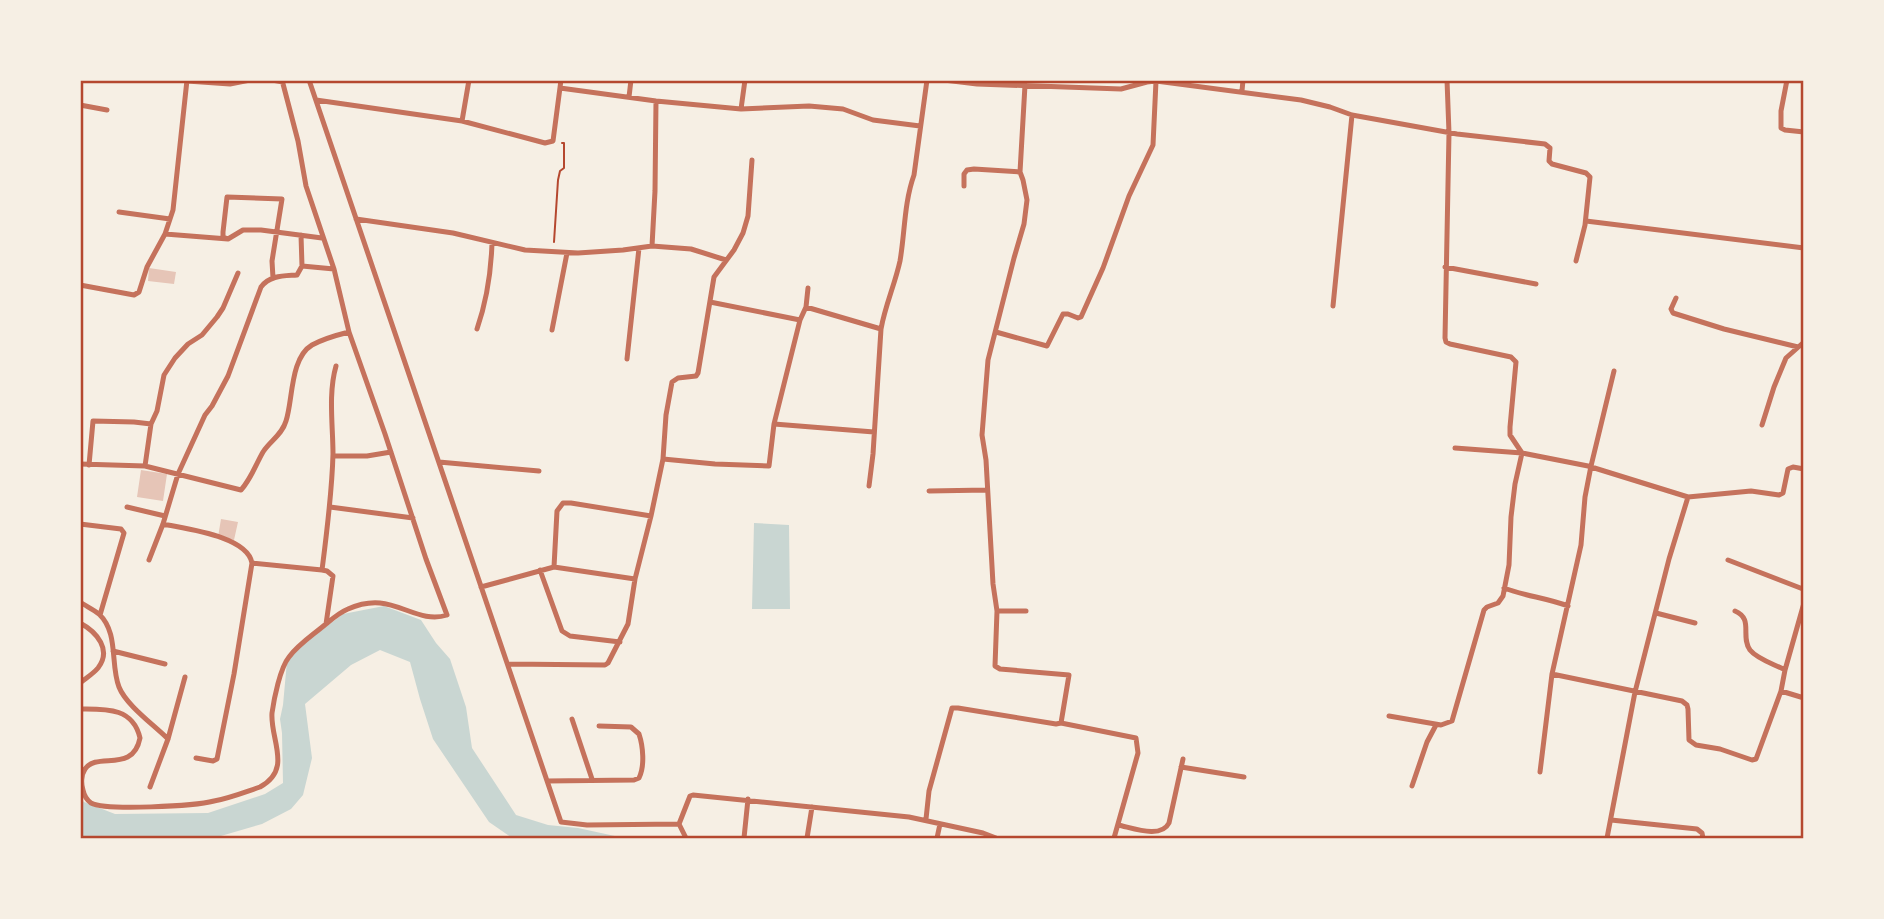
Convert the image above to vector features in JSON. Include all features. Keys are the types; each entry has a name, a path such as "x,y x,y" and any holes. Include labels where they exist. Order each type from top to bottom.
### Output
{"street":[{"path":"80,285 136,294 165,234 173,210 187,80 230,84 250,80"},
{"path":"80,709 104,708 122,713 136,727 140,738 136,748 126,757 92,763 85,769 82,781 88,801 109,808 211,802 260,787 271,780 278,759 272,713 276,692 286,662 307,638 348,609 372,603 391,605 426,617 448,615 349,332 334,270 306,186 283,81 271,80"},
{"path":"309,80 561,822 587,825 679,824"},
{"path":"463,121 469,80"},
{"path":"316,100 463,121 545,143 553,141 561,80"},
{"path":"629,97 631,80"},
{"path":"741,109 745,80"},
{"path":"869,486 883,315 896,279 900,258 927,80"},
{"path":"944,80 1121,89 1147,81 1203,83 1216,88 1301,100 1352,116 1449,133 1548,145 1549,162 1586,173 1590,177 1586,221 1576,261"},
{"path":"1242,91 1243,80"},
{"path":"1389,716 1436,725 1452,721 1484,610 1501,600 1509,565 1511,517 1522,453 1510,435 1516,362 1511,357 1450,344 1447,342 1444,328 1449,133 1447,80"},
{"path":"1787,80 1781,111 1781,128 1804,132"},
{"path":"996,332 1047,346 1063,314 1081,317 1103,268 1140,169 1151,153 1156,81"},
{"path":"1025,85 1020,172 1027,200 1024,224 988,359 982,435 997,611 995,666 1000,669 1069,675 1061,723"},
{"path":"560,88 741,109 810,106 843,109 873,120 920,126"},
{"path":"652,246 656,101"},
{"path":"80,105 107,110"},
{"path":"1333,306 1352,116"},
{"path":"508,664 605,665 620,642 628,624 635,579 663,459 666,415 672,382 678,378 696,376 698,373 714,277 734,250 748,216 752,160"},
{"path":"964,186 964,174 967,170 1020,172"},
{"path":"228,239 223,237 223,232 229,196 282,199 272,261 273,278"},
{"path":"119,212 170,219"},
{"path":"356,219 453,233 525,250 567,253 652,246 691,249 726,260"},
{"path":"1586,221 1804,248"},
{"path":"165,234 228,239 243,230 322,238"},
{"path":"149,560 178,474 205,415 228,376 261,286 273,278 297,275 302,266 301,235"},
{"path":"477,329 489,287 492,243"},
{"path":"627,359 639,248"},
{"path":"552,330 567,253"},
{"path":"302,266 334,270"},
{"path":"1446,267 1536,284"},
{"path":"145,466 151,424 157,411 164,375 188,344 202,335 223,309 238,273"},
{"path":"663,459 769,466 774,424 800,320 806,307 808,288"},
{"path":"1676,298 1672,313 1798,347"},
{"path":"710,302 800,320"},
{"path":"806,307 881,329"},
{"path":"80,464 145,466 243,489 265,449 283,429 294,376 306,350 323,340 349,332"},
{"path":"1762,425 1786,358 1804,341"},
{"path":"322,570 330,507 333,456 332,381 336,366"},
{"path":"1540,772 1552,674 1581,545 1591,466 1614,371"},
{"path":"89,465 93,421 151,424"},
{"path":"774,424 874,432"},
{"path":"1455,448 1522,453 1591,466 1688,497 1751,491 1780,495 1783,493 1788,469 1804,469"},
{"path":"333,456 368,456 391,452"},
{"path":"439,462 539,471"},
{"path":"929,491 987,490"},
{"path":"1607,838 1635,692 1688,497"},
{"path":"554,567 557,511 563,503 651,516"},
{"path":"127,506 165,516"},
{"path":"330,507 413,518"},
{"path":"80,524 121,529 124,533 100,615"},
{"path":"163,524 234,542 251,556 252,563 237,660 217,759 212,761 196,758"},
{"path":"1727,560 1804,591"},
{"path":"252,563 327,571 332,576 326,624"},
{"path":"481,587 554,567 635,579"},
{"path":"540,570 562,631 570,636 620,642"},
{"path":"1504,588 1568,606"},
{"path":"80,602 100,615 108,626 118,687 125,699 168,739"},
{"path":"1552,674 1682,701 1688,709 1689,740 1696,745 1756,760 1781,691 1804,603"},
{"path":"997,611 1026,611"},
{"path":"1735,611 1741,613 1746,621 1747,644 1752,653 1785,670"},
{"path":"1656,613 1695,623"},
{"path":"80,623 95,632 102,642 104,654 99,667 80,682"},
{"path":"113,651 165,664"},
{"path":"150,787 168,739 185,677"},
{"path":"1781,691 1804,698"},
{"path":"926,819 929,790 952,708 1061,723 1136,738 1138,752 1114,838"},
{"path":"572,719 592,779"},
{"path":"1412,786 1427,742 1436,725"},
{"path":"547,781 639,778 642,772 641,741 636,729 599,726"},
{"path":"1118,825 1153,831 1166,829 1182,759"},
{"path":"1181,767 1244,777"},
{"path":"679,824 692,795 926,819 996,838"},
{"path":"744,838 748,799"},
{"path":"807,838 812,807"},
{"path":"1611,820 1697,829 1703,838"},
{"path":"679,824 686,838"},
{"path":"937,838 940,824"}],"path":[{"path":"553,141 564,143 565,150 564,168 558,180 554,250"}],"shaded area":[{"path":"754,523 789,525 790,609 752,609"},
{"path":"384,606 421,620 450,659 466,707 472,748 516,815 548,825 578,828 624,838 512,838 489,822 433,739 410,662 380,650 351,665 305,704 312,758 303,795 291,809 262,824 214,838 81,838 80,798 115,814 208,813 265,794 283,783 280,719 287,661 306,642 343,614"}],"building":[{"path":"149,268 176,272 174,284 148,281"},
{"path":"141,470 167,474 163,501 137,497"},
{"path":"221,519 238,522 234,540 218,537"}]}
